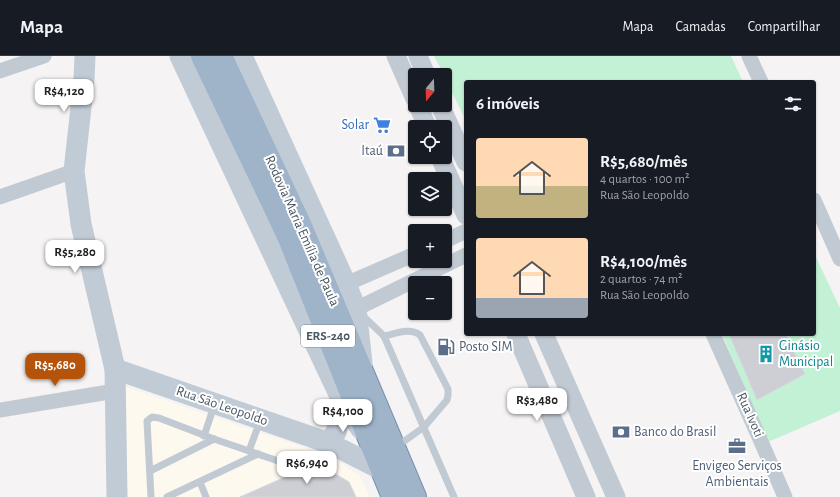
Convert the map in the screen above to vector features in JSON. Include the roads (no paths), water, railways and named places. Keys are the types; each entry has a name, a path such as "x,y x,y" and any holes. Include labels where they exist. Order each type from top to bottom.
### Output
{"highway":[{"name":"Rodovia Maria Emília de Paula","path":"202,56 293,228 363,372 415,497"},
{"name":"Rodovia Maria Emília de Paula","path":"221,56 293,228 370,441 393,497"}],"main road":[{"path":"85,56 84,80 74,171 80,224 115,369 117,497"},
{"path":"180,56 344,405 370,441"},
{"path":"242,56 356,309 363,372"},
{"name":"Rua São Leopoldo","path":"115,369 329,443 382,470"},
{"path":"329,443 336,432 344,405"}],"street":[{"path":"0,71 44,56"},
{"path":"396,56 408,83"},
{"path":"418,56 423,68"},
{"path":"749,56 760,80"},
{"path":"443,112 464,158"},
{"path":"443,164 464,211"},
{"path":"0,197 74,171"},
{"path":"816,208 819,222 840,259"},
{"path":"452,238 464,232"},
{"path":"356,309 464,256"},
{"path":"346,284 408,257"},
{"path":"517,336 586,497"},
{"path":"545,336 616,497"},
{"name":"Rua Ivoti","path":"714,336 785,497"},
{"path":"0,410 115,391"}],"lane":[{"path":"356,309 384,336 454,497"},
{"path":"384,336 411,331 420,334 448,389 447,400 424,427 395,448"},
{"path":"204,436 215,404"},
{"path":"151,497 147,421 152,417 159,418 214,440 290,465"},
{"path":"249,451 260,420"},
{"path":"150,471 214,440"},
{"path":"167,497 258,454"},
{"path":"200,482 206,497"}],"place":[{"name":"Solar","path":"382,125"},
{"name":"Itaú","path":"396,151"},
{"name":"Posto SIM","path":"446,347"},
{"name":"Ginásio Municipal","path":"766,354"},
{"name":"Banco do Brasil","path":"621,432"},
{"name":"Envigeo Serviços Ambientais","path":"737,446"}]}
